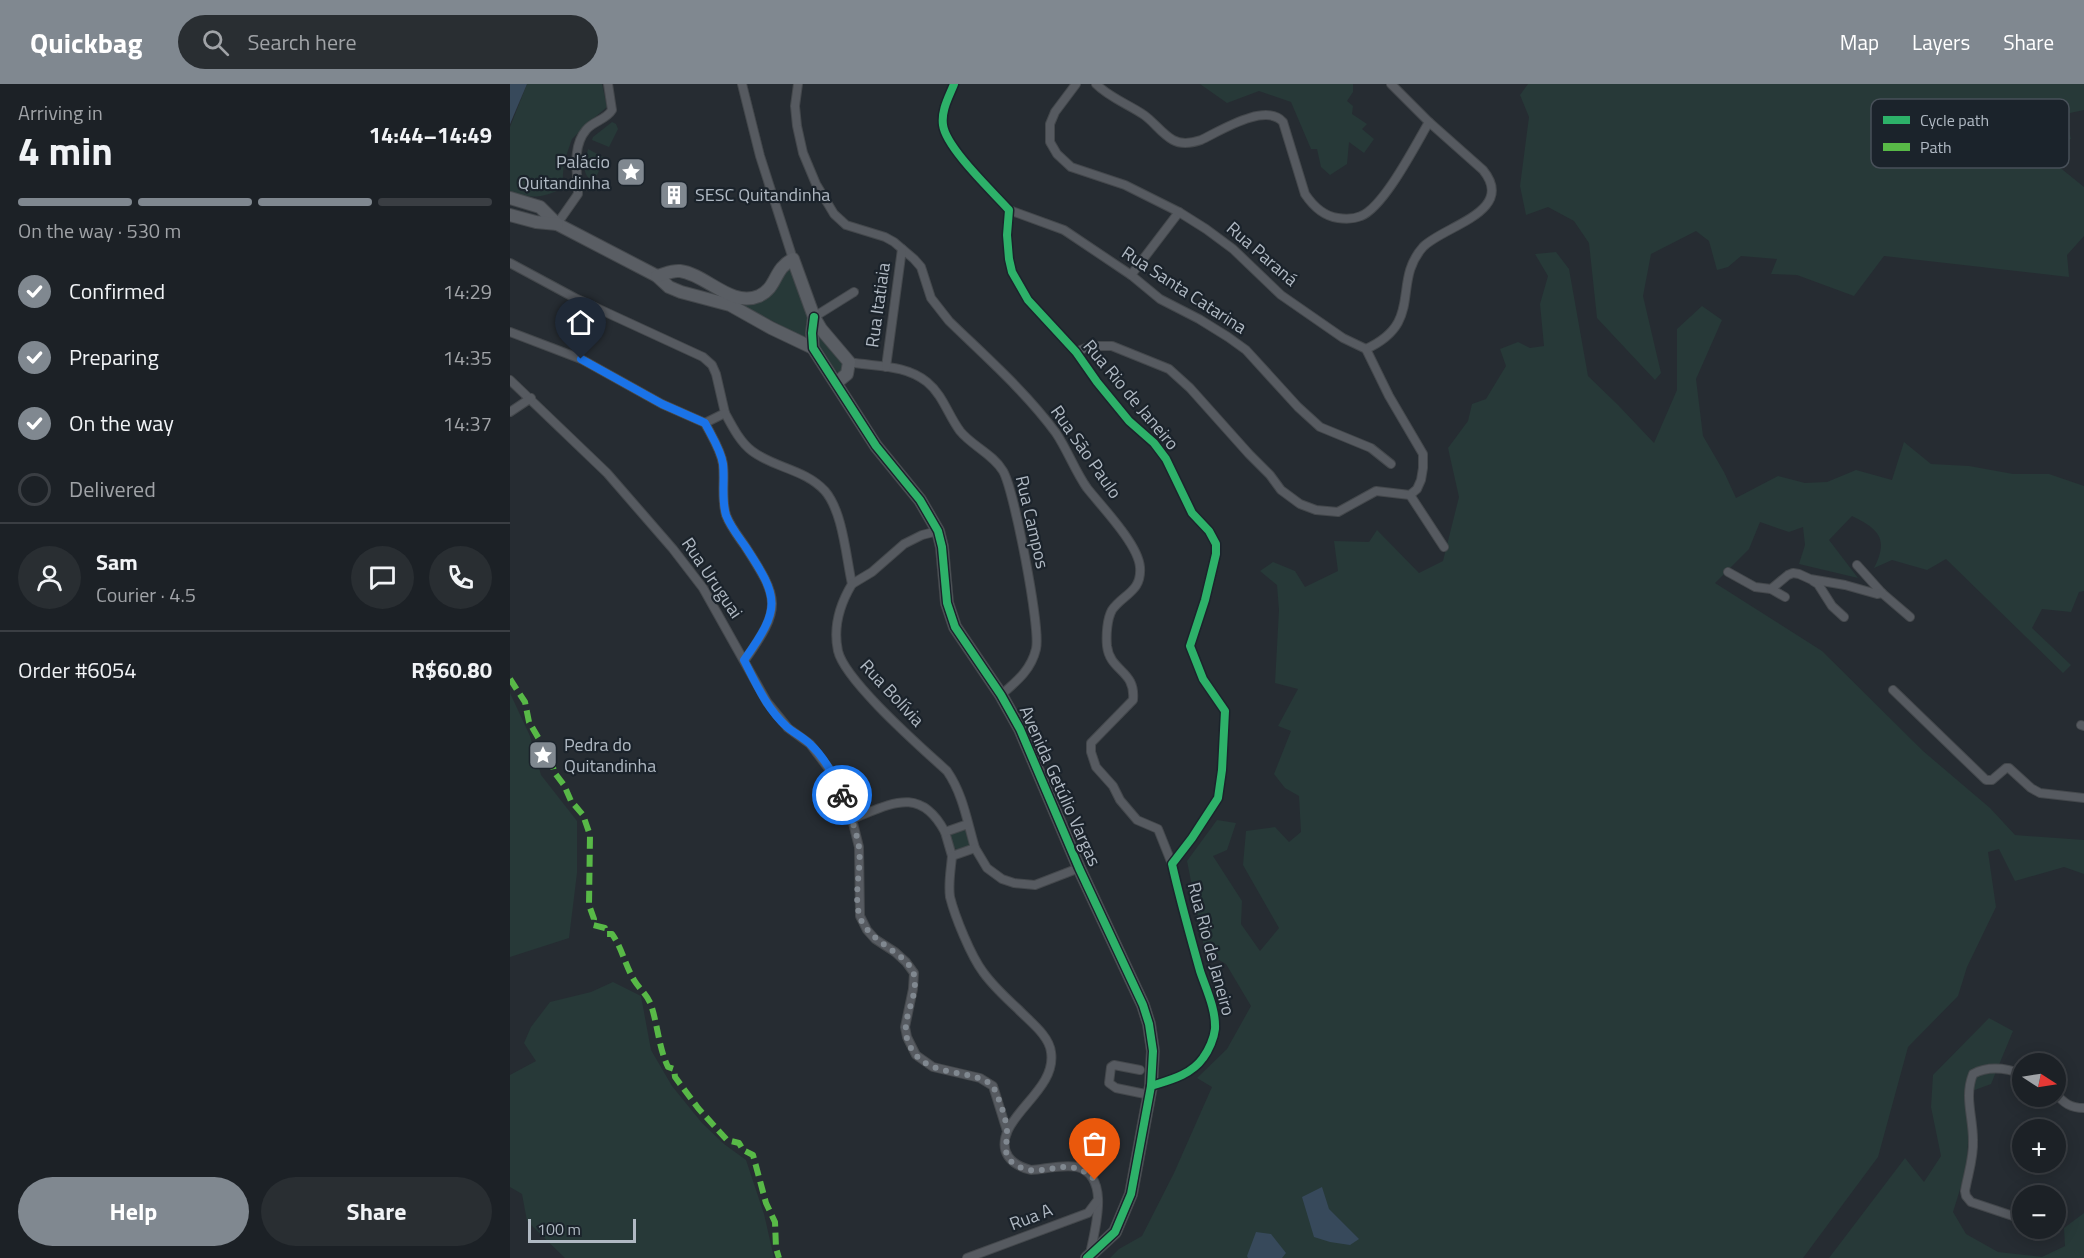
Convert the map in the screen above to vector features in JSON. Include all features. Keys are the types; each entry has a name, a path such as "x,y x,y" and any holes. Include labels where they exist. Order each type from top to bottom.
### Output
{"street":[{"path":"557,224 578,194 576,165 580,142 586,129 609,115 612,110 608,84"},
{"path":"742,84 760,156 814,317 821,329 849,362 847,374 836,382"},
{"name":"Rua São Paulo","path":"798,84 795,105 796,126 803,153 816,184 834,214 846,225 885,237 921,267 932,298 950,321 1033,406 1056,434 1083,482 1126,538 1140,563 1141,573 1132,594 1114,608 1109,616 1107,647 1112,660 1131,682 1133,700 1091,743 1091,752 1096,767 1113,786 1120,800 1137,820 1158,829 1172,864"},
{"path":"954,84 943,114 942,124 945,131 958,153 1009,210"},
{"name":"Rua Paraná","path":"1076,84 1055,112 1050,124 1050,142 1057,154 1071,167 1125,185 1179,212 1221,239 1288,300 1336,333 1366,349"},
{"path":"1096,84 1107,94 1143,114 1173,140 1186,143 1201,140 1259,115 1270,114 1278,117 1283,122 1305,194 1310,202 1323,213 1340,218 1360,217 1376,204 1405,164 1429,122"},
{"path":"1076,352 1090,346 1106,345 1169,369 1190,388 1281,490 1300,504 1331,512 1342,511 1376,490 1410,495 1418,489 1423,468 1422,454 1389,396 1366,349 1392,334 1399,323 1415,257 1426,244 1480,212 1489,202 1491,184 1483,170 1429,122 1391,84"},
{"path":"510,198 540,207 557,224 657,276 675,290 702,297 732,300 752,298 767,291 781,266 793,260"},
{"name":"Rua Santa Catarina","path":"1009,210 1064,230 1131,275 1160,299 1199,319 1246,351 1298,407 1320,427 1371,448 1391,464"},
{"name":"Rua Rio de Janeiro","path":"1009,210 1007,235 1012,272 1028,300 1076,352 1129,421 1160,451 1192,513 1209,531 1217,548 1201,617 1190,646 1203,679 1225,711 1222,770 1218,798 1172,864 1183,913 1212,1005 1215,1028 1204,1058 1178,1077 1151,1090"},
{"path":"1131,275 1179,212"},
{"path":"510,215 536,222 557,224"},
{"name":"Rua Itatiaia","path":"886,366 902,249"},
{"path":"510,263 575,298 692,351 712,365 725,413 738,435 754,453 803,474 826,492 838,516 852,584 872,572 904,544 938,531"},
{"path":"657,276 672,271 682,271 706,283 771,328 813,348 814,317"},
{"path":"702,297 706,283"},
{"path":"814,317 854,292"},
{"path":"510,332 581,359 662,404 705,423 723,462 726,515 768,583 771,597 772,610 769,623 744,660"},
{"name":"Avenida Getúlio Vargas","path":"813,348 876,446 920,500 938,531 952,620 961,638 1001,695 1020,729 1143,1005 1149,1024 1153,1051 1151,1090 1127,1206 1115,1232 1089,1256"},
{"name":"Rua Campos","path":"849,362 906,370 926,382 950,411 962,434 995,460 1006,478 1014,507 1035,620 1037,643 1027,670 1001,695"},
{"name":"Rua Uruguai","path":"510,380 623,490 674,549 703,588 759,690 775,714 788,728 810,744 820,756 841,791 852,819 859,848 860,916 875,939 906,962 914,973 905,1027 910,1046 916,1055 933,1067 980,1078 993,1086 1007,1131"},
{"path":"510,412 531,398"},
{"path":"705,423 725,413"},
{"path":"1410,495 1444,547"},
{"path":"1857,565 1882,593 1910,618"},
{"path":"1728,572 1755,587 1771,589 1785,597"},
{"path":"1771,589 1788,574 1799,574 1818,584 1832,606 1844,617"},
{"path":"1810,579 1877,594 1882,593"},
{"name":"Rua Bolívia","path":"852,584 843,601 837,625 836,638 842,663 888,716 947,771 959,792 975,848 987,868 1002,879 1035,885 1080,868"},
{"path":"1893,690 1986,780 1994,779 2009,768 2040,793 2084,798"},
{"path":"852,819 895,803 907,801 929,809 938,819 945,832 952,856 949,878 950,895 956,915 979,964 983,972 1038,1029 1051,1050 1051,1065 1046,1076 1007,1131 1006,1153 1013,1163 1031,1170 1078,1167 1095,1180 1098,1198 1089,1256"},
{"path":"945,832 968,824"},
{"path":"952,856 975,848"},
{"path":"1140,1070 1114,1065 1111,1067 1109,1083 1116,1088 1151,1090"},
{"path":"2012,1071 1983,1069 1973,1074 1968,1094 1973,1151 1965,1191 1971,1202 2012,1216"},
{"path":"2066,1104 2072,1108 2084,1108"},
{"name":"Rua A","path":"967,1258 1088,1213 1098,1198"}],"shaded area":[{"path":"527,84 602,84 607,107 572,139 564,162 562,187 550,194 537,196 510,193 510,127"},
{"path":"1200,84 1353,84 1353,92 1347,101 1353,106 1352,114 1367,124 1362,129 1374,139 1364,153 1349,142 1347,164 1330,175 1321,167 1317,149 1311,149 1291,102 1259,91 1227,103"},
{"path":"1528,84 2084,84 2084,110 2069,113 2069,99 1871,99 1871,168 2060,168 2084,187 2084,236 2067,255 2069,277 1884,256 1854,296 1797,275 1771,274 1777,259 1741,256 1728,267 1717,270 1709,241 1696,231 1651,254 1643,296 1661,373 1655,380 1597,318 1589,243 1574,221 1548,207 1526,215 1520,186 1529,117 1520,95"},
{"path":"612,122 618,129 609,147 592,140 593,137"},
{"path":"588,149 605,158 597,175 589,178 585,168"},
{"path":"1556,252 1569,269 1588,376 1654,443 1677,390 1677,329 1702,306 1722,320 1696,379 1703,436 1736,498 1778,476 1805,483 1827,482 1856,470 1892,480 1904,442 1931,464 1969,466 2013,474 2049,474 2084,486 2084,591 2079,592 2071,612 2042,609 2032,628 2071,665 2063,673 1946,559 1927,570 1892,560 1874,568 1881,549 1879,536 1869,526 1852,516 1829,540 1858,578 1799,564 1805,545 1803,527 1789,532 1760,522 1749,549 1715,583 1822,651 1923,751 1990,808 2015,835 2084,840 2084,874 2064,867 2015,881 1999,849 1988,852 1996,907 1967,967 1958,996 1908,1047 1878,1157 1803,1258 1110,1258 1119,1249 1142,1236 1174,1173 1212,1087 1197,1078 1227,1049 1251,1006 1226,964 1205,952 1187,861 1217,820 1236,823 1227,850 1213,856 1242,901 1241,924 1260,951 1279,928 1243,865 1246,831 1275,827 1289,842 1301,832 1299,796 1285,788 1274,774 1291,731 1278,726 1298,689 1275,683 1279,610 1277,585 1260,571 1273,562 1295,571 1305,587 1338,571 1334,541 1369,542 1377,530 1419,573 1443,561 1459,497 1448,448 1468,421 1472,404 1486,399 1506,366 1500,349 1518,342 1530,348 1544,346 1540,304 1548,276 1535,254"},
{"path":"785,270 792,271 806,311 808,328 807,336 803,337 744,306 745,303 759,302 770,294 779,283"},
{"path":"817,332 843,363 844,368 840,373 831,366 824,355 818,343"},
{"path":"510,693 530,736 541,775 577,821 577,873 569,938 510,957"},
{"path":"964,828 967,830 971,845 964,849 956,849 953,847 950,835"},
{"path":"613,982 641,996 651,1050 672,1086 702,1123 724,1144 746,1160 764,1214 774,1258 565,1258 527,1221 522,1194 510,1187 510,1075 536,1061 524,1043 531,1027 550,1002 591,992"},
{"path":"1989,1018 2013,1031 1991,1084 1972,1091 1966,1170 1953,1212 1966,1234 1998,1252 2042,1257 2065,1246 2066,1226 2084,1213 2084,1258 1829,1258 1905,1158 1924,1182 1941,1156 1931,1107 1933,1075"}],"water":[{"path":"510,84 527,84 510,124"},
{"path":"1322,1187 1329,1209 1359,1239 1350,1245 1314,1237 1302,1197"},
{"path":"1256,1232 1271,1234 1286,1253 1282,1258 1248,1258"}],"marked path":[{"path":"510,679 525,702 529,722 539,739 543,755 564,785 571,801 583,815 590,835 589,905 594,919 593,925 605,928 607,934 612,934 634,980 649,1000 668,1067 674,1069 675,1077 698,1108 727,1140 739,1143 743,1150 753,1155 766,1203 775,1222 776,1248 779,1258"}],"cycle path":[{"path":"954,84 944,109 943,125 946,135 961,157 1009,210 1007,235 1012,272 1028,300 1076,352 1129,421 1154,443 1166,459 1192,513 1209,531 1216,544 1216,554 1205,600 1190,646 1203,679 1225,711 1222,770 1218,798 1172,864 1200,971 1212,1007 1215,1029 1209,1048 1198,1064 1180,1076 1151,1086"},
{"path":"814,317 813,348 876,446 920,500 938,531 942,547 947,603 955,627 1001,695 1020,729 1079,868 1143,1005 1149,1024 1153,1051 1151,1086 1131,1194 1115,1232 1087,1258"}],"way so far":[{"path":"842,795 852,819 859,848 858,907 860,916 875,939 895,952 914,973 915,980 905,1027 910,1046 916,1055 933,1067 980,1078 993,1086 1007,1131 1006,1153 1017,1166 1031,1170 1078,1167 1095,1180"}],"place":[{"name":"Palácio Quitandinha","path":"631,172"},
{"name":"SESC Quitandinha","path":"674,195"},
{"name":"Pedra do Quitandinha","path":"543,755"}],"route":[{"path":"581,359 662,404 705,423 723,462 726,515 768,583 770,590 772,610 769,623 744,660 759,690 775,714 788,728 810,744 820,756 842,795"}]}
